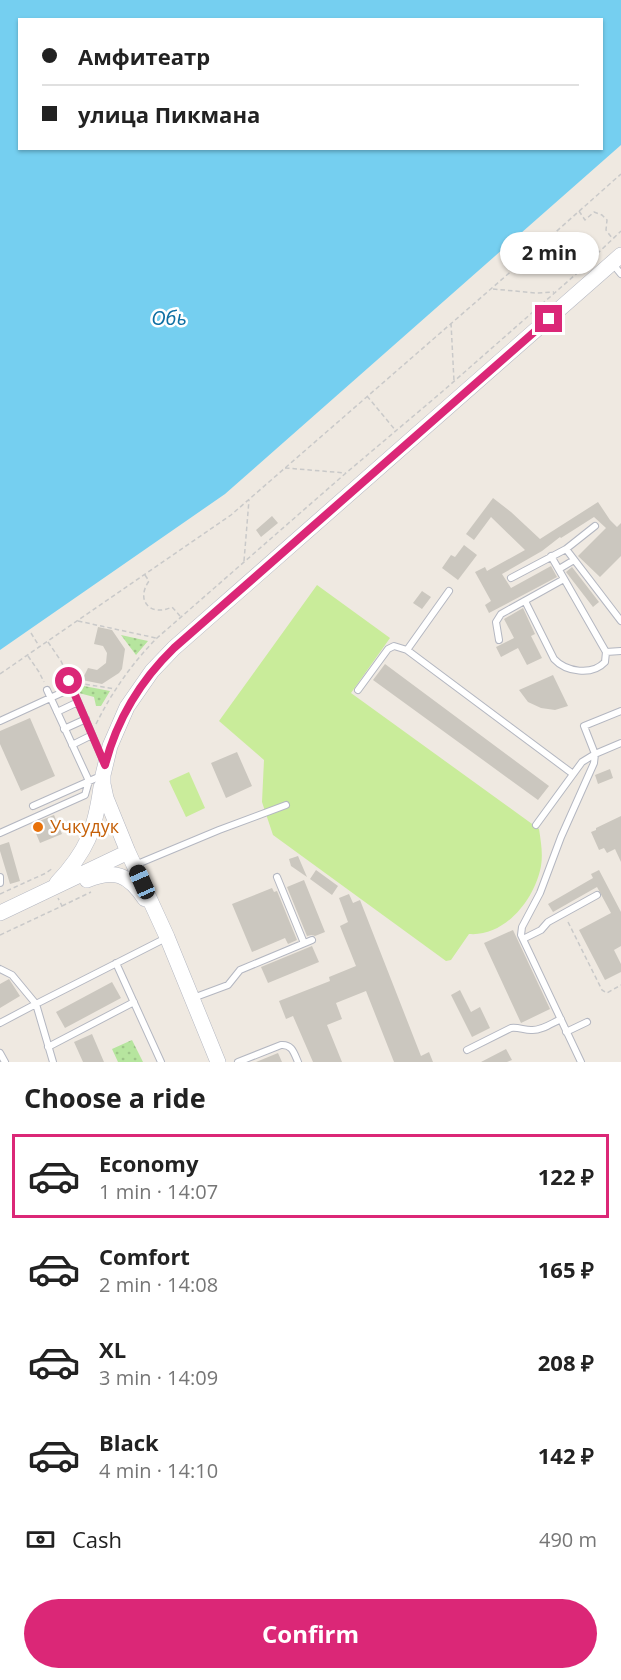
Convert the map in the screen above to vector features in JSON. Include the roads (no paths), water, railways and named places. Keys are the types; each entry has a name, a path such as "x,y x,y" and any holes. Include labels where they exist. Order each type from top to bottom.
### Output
{"street":[{"path":"53,887 74,864 89,839 97,815 99,774 127,707 152,671 174,648 618,264"},
{"path":"99,774 106,798 131,859 193,998 218,1062"},
{"path":"0,913 53,887 131,859"},
{"path":"53,887 71,888 102,874 116,874 128,880 138,890 158,918"}],"lane":[{"path":"511,579 566,549 595,526"},
{"path":"566,549 621,621"},
{"path":"525,601 554,659 562,666 585,670 597,669 605,662 606,652 551,556"},
{"path":"559,569 574,560"},
{"path":"499,640 496,622 501,614 564,579"},
{"path":"407,650 449,591"},
{"path":"358,690 388,649 394,646 407,650 573,774"},
{"path":"606,652 621,651"},
{"path":"0,721 50,697 71,683 92,734 99,774 85,795 0,833"},
{"path":"47,690 72,744 99,774"},
{"path":"57,712 78,702"},
{"path":"581,1062 521,935 522,927 544,885 561,837 595,760 595,754 584,726 621,711"},
{"path":"64,729 86,719"},
{"path":"72,744 92,734"},
{"path":"536,825 585,759 621,743"},
{"path":"33,806 99,774"},
{"path":"131,859 286,805"},
{"path":"0,877 0,883"},
{"path":"277,877 304,943"},
{"path":"523,939 541,930 548,922 597,896"},
{"path":"0,1023 167,938"},
{"path":"193,998 228,985 240,970 312,940"},
{"path":"116,963 161,1062"},
{"path":"0,969 12,975 36,1004 52,1062"},
{"path":"48,1047 134,1002"},
{"path":"467,1050 511,1028 538,1030 561,1019"},
{"path":"567,1032 587,1022"},
{"path":"238,1062 285,1045 292,1049 298,1062"},
{"path":"0,1053 4,1062"}],"water":[{"name":"Обь","path":"0,0 621,0 621,145 225,494 0,650"}],"place":[{"name":"Учкудук","path":"38,827"}]}
